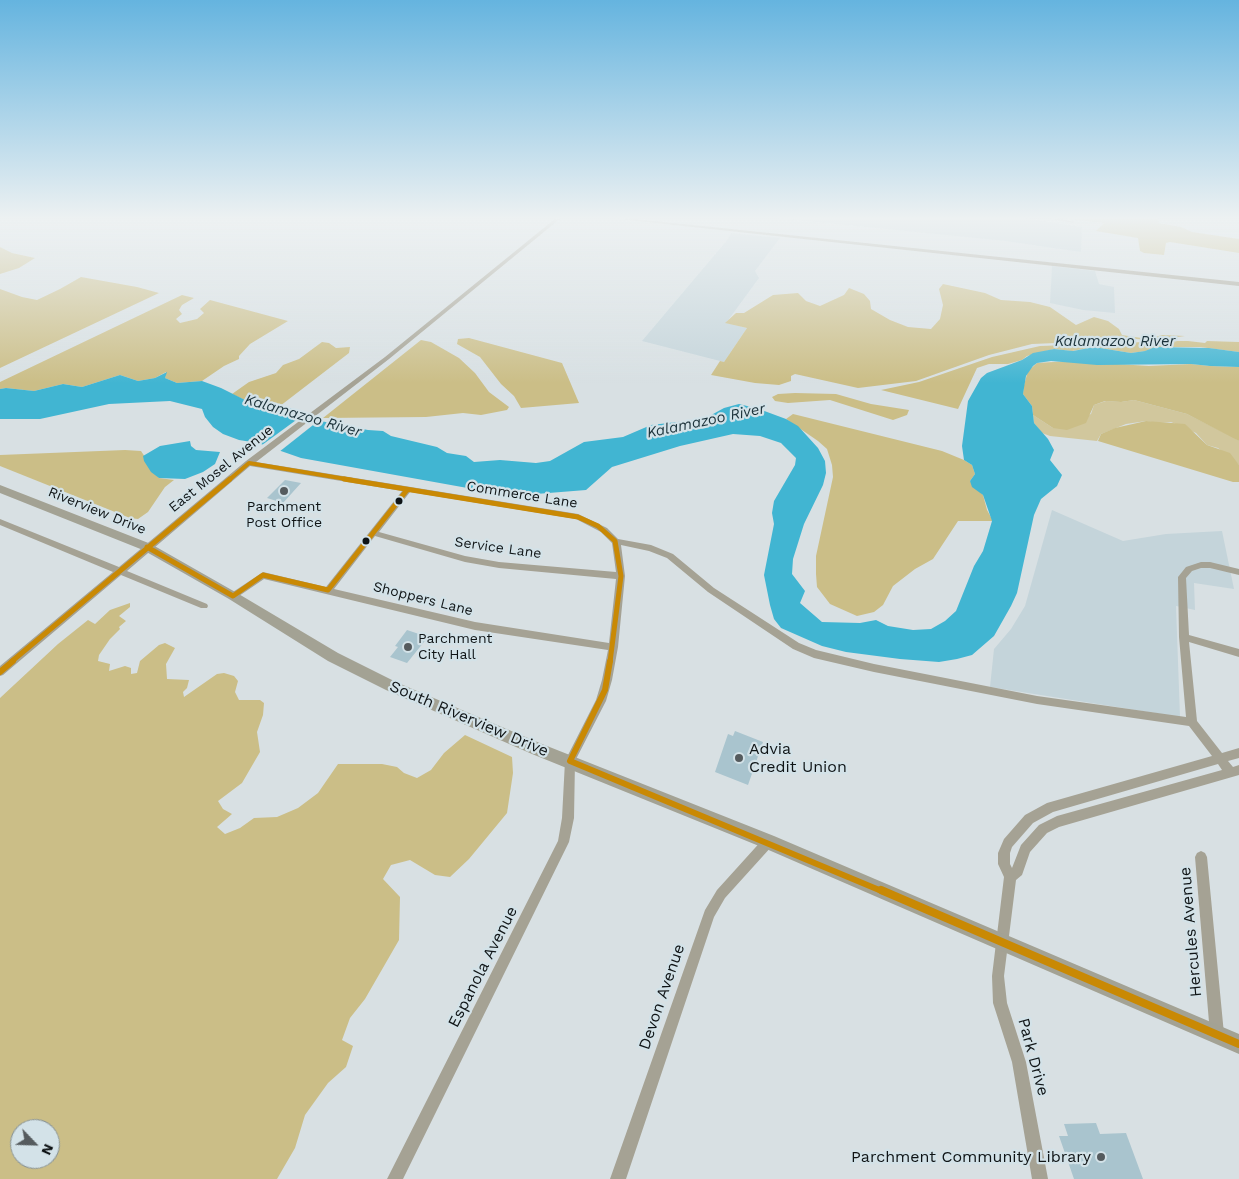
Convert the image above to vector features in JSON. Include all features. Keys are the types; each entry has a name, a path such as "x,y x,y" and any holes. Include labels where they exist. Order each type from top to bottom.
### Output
{"street":[{"name":"East Mosel Avenue","path":"0,672 248,463 387,358 491,273"},
{"path":"1135,273 1239,284"},
{"name":"Commerce Lane","path":"248,463 578,518 598,526 615,541"},
{"name":"Riverview Drive","path":"0,489 147,547 233,596"},
{"path":"328,590 407,490"},
{"path":"0,522 204,606"},
{"name":"Service Lane","path":"373,534 465,559 621,576"},
{"path":"570,761 601,701 613,647 621,576 615,541 651,548 670,556 711,590 796,646 814,654 883,670 1037,700 1192,722"},
{"path":"1235,771 1220,758 1192,722 1181,587 1182,577 1185,572 1197,566 1210,565 1239,572"},
{"name":"Shoppers Lane","path":"233,596 263,575 475,626 613,647"},
{"name":"South Riverview Drive","path":"233,596 333,657 391,686 768,842 1239,1044"},
{"path":"1184,637 1239,653"},
{"path":"1235,771 1056,822 1043,829 1025,849 1018,871 1010,877 1004,864 1004,853 1008,843 1029,819 1051,807 1239,753"},
{"name":"Espanola Avenue","path":"396,1179 563,842 568,818 570,761"},
{"name":"Devon Avenue","path":"618,1179 709,914 721,894 768,842"},
{"name":"Hercules Avenue","path":"1201,857 1217,1034"},
{"name":"Park Drive","path":"1010,877 998,976 1000,1002 1019,1062 1040,1179"}],"shaded area":[{"path":"699,273 756,273 759,278 726,323 747,328 724,362 642,341"},
{"path":"1052,273 1096,273 1099,284 1114,287 1115,313 1083,310 1050,303"},
{"path":"81,277 159,293 0,368 0,289 37,300"},
{"path":"943,284 985,293 1001,300 1030,302 1050,307 1076,325 1094,317 1108,321 1119,329 1122,335 1148,339 1162,335 1185,336 1155,340 1116,338 1105,341 1032,344 989,355 916,381 858,388 795,374 791,376 791,381 779,385 755,383 711,375 720,361 724,362 747,328 725,323 736,313 744,313 773,295 798,293 806,301 820,306 844,295 849,288 864,294 870,301 871,309 890,320 908,327 931,329 940,319 943,305 939,289"},
{"path":"182,295 194,298 182,305 179,310 182,314 176,319 180,323 197,319 204,313 200,309 210,300 288,321 250,344 239,356 239,359 224,366 202,381 177,383 165,378 166,372 155,378 138,381 120,375 82,387 63,384 34,391 0,389 0,382"},
{"path":"469,338 562,363 579,403 521,408 514,396 501,384 480,357 457,344 458,339"},
{"path":"421,340 431,342 459,358 475,373 489,392 509,407 507,410 481,415 463,413 426,417 323,418"},
{"path":"1170,341 1239,342 1239,352 1200,347 1155,347 1146,351 1131,353 1094,347 1072,351 1054,349 1027,356 1022,360 1008,364 989,364 977,368 958,409 881,390 919,382 992,357 1040,346"},
{"path":"322,342 329,343 336,348 350,347 349,353 280,406 261,408 232,394 249,382 276,373 283,365 299,359"},
{"path":"1070,361 1149,366 1191,364 1239,367 1239,441 1187,414 1134,400 1121,402 1105,401 1094,405 1086,423 1067,430 1053,428 1033,415 1032,406 1023,394 1024,385 1028,371 1037,363"},
{"path":"778,394 836,394 871,404 909,410 907,415 893,420 830,400 788,403 775,401 772,397"},
{"path":"1134,400 1187,414 1233,437 1239,441 1239,465 1218,448 1207,445 1196,433 1171,422 1158,423 1146,421 1126,424 1101,434 1097,441 1050,436 1042,433 1034,423 1033,415 1053,428 1091,414 1094,405 1106,401 1121,402"},
{"path":"793,414 942,451 964,460 972,465 975,474 970,481 983,495 987,510 993,521 958,521 933,559 915,569 893,586 883,605 874,612 857,616 830,604 817,587 816,556 833,477 832,465 827,449 786,419"},
{"path":"1146,421 1185,424 1207,445 1230,453 1239,465 1239,482 1233,482 1098,441 1101,434 1115,428"},
{"path":"141,451 159,478 174,480 165,487 148,512 138,519 130,518 0,466 0,455"},
{"path":"1052,510 1123,541 1166,534 1222,531 1234,589 1194,583 1195,610 1176,606 1180,717 990,687 994,649 1011,629 1025,606"},
{"path":"130,603 130,607 119,616 126,621 119,627 120,629 99,655 98,661 110,664 109,671 125,666 131,668 131,674 137,673 140,661 159,645 165,643 175,648 166,664 167,679 189,680 187,688 183,692 184,697 217,674 224,673 234,676 238,681 235,692 239,700 260,700 264,703 263,715 257,732 260,752 242,783 218,801 223,809 232,814 217,827 225,834 240,828 254,818 277,817 298,808 318,793 338,764 382,764 397,767 404,773 417,778 431,770 444,753 465,735 512,757 513,773 507,813 469,859 450,877 435,875 410,860 391,865 383,879 400,897 399,940 365,999 350,1018 342,1040 353,1046 346,1067 328,1083 305,1115 295,1148 277,1179 0,1179 0,698 58,644 88,620 95,624 110,610"}],"water":[{"name":"Kalamazoo River","path":"1094,347 1131,353 1155,347 1209,348 1239,352 1239,367 1191,364 1097,365 1051,361 1037,363 1033,366 1026,376 1023,394 1032,406 1034,423 1048,439 1054,450 1050,460 1062,475 1057,486 1041,499 1034,515 1017,593 994,636 972,655 939,662 846,652 822,646 781,628 774,619 764,575 774,524 772,513 774,501 795,465 796,458 781,443 760,436 733,434 680,446 612,467 586,490 536,494 473,489 301,458 258,443 239,440 223,434 213,427 205,417 202,409 170,401 109,404 40,419 0,419 0,389 34,391 63,384 82,387 120,375 138,381 155,378 167,372 165,378 177,383 202,381 221,388 261,408 284,407 292,409 294,416 368,430 383,431 391,436 437,447 447,453 466,456 474,462 500,460 536,463 550,461 584,442 623,437 651,425 704,419 724,408 739,404 786,419 798,426 818,448 825,461 826,473 823,485 804,524 793,559 792,574 805,591 800,603 822,622 860,623 876,620 888,626 913,630 931,629 945,621 956,611 974,566 983,551 992,521 983,495 972,487 970,481 975,474 972,465 964,460 962,446 968,401 981,378 987,373 1022,360 1033,353 1054,349 1073,351"},
{"path":"190,441 191,446 196,450 220,452 215,464 203,472 185,479 159,478 151,472 144,461 143,456 160,446"}],"pier":[{"path":"303,415 322,418 279,452 262,445"}],"building":[{"name":"Parchment Post Office","path":"285,480 301,483 283,503 267,498"},
{"name":"Parchment City Hall","path":"407,630 428,637 407,663 390,657 398,647 395,646"},
{"name":"Advia Credit Union","path":"735,731 763,742 748,785 715,772 728,734 733,736"},
{"name":"Parchment Community Library","path":"1096,1123 1100,1134 1126,1133 1143,1179 1074,1179 1059,1136 1068,1136 1064,1124"}],"transit line":[{"path":"0,672 249,463 578,517 598,526 615,541 621,576 613,647 605,690 570,761 768,842 1239,1044"},
{"path":"147,547 233,596 263,575 328,590 407,490"}],"place":[{"name":"Parchment Post Office","path":"284,491"},
{"name":"Parchment City Hall","path":"408,647"},
{"name":"Advia Credit Union","path":"739,758"},
{"name":"Parchment Community Library","path":"1101,1157"}]}
